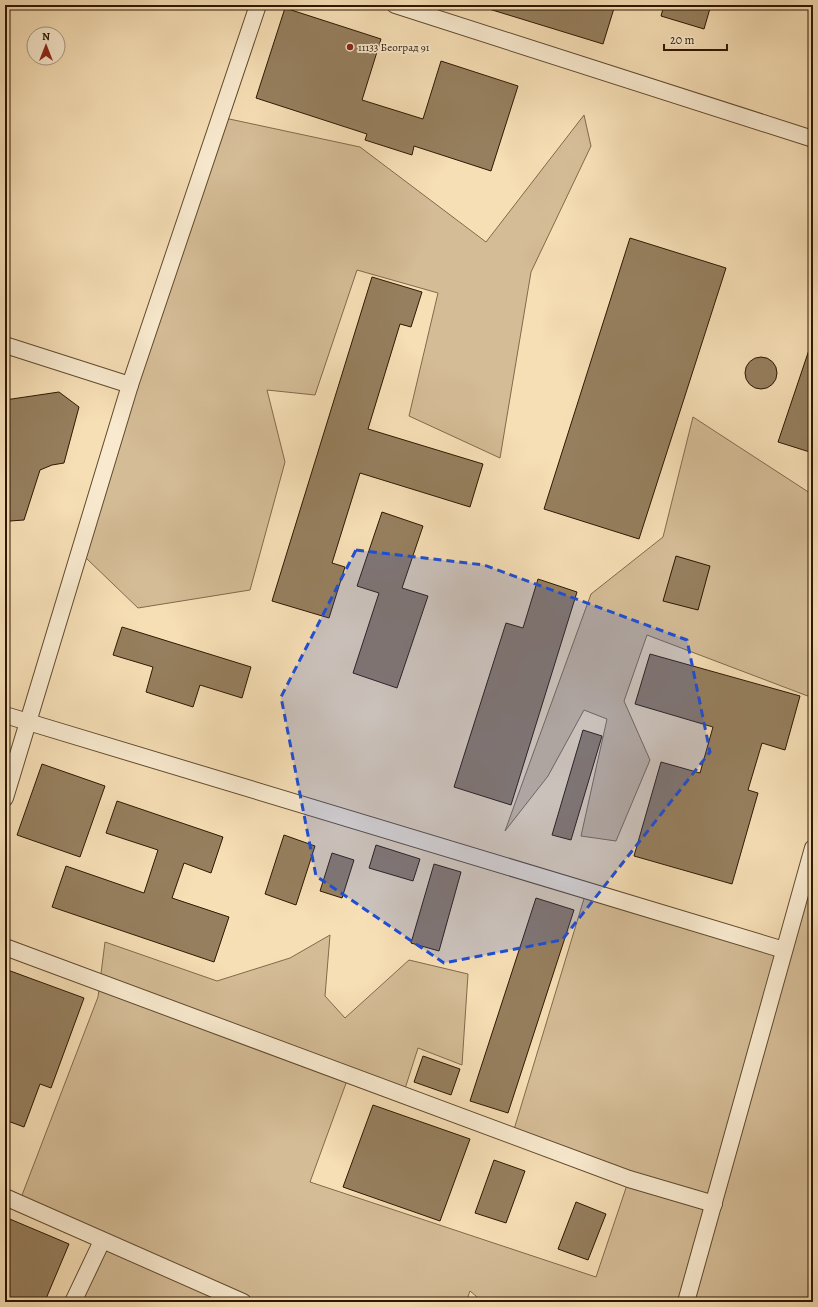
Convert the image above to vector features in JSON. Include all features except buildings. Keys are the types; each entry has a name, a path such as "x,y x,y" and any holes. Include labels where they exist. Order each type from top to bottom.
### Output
{"street":[{"path":"5,798 130,385 258,5"},
{"path":"395,5 813,139"},
{"path":"5,345 130,385"},
{"path":"5,715 784,950"},
{"path":"686,1302 813,848"},
{"path":"5,947 629,1179 714,1204"},
{"path":"5,1197 243,1302"},
{"path":"73,1302 102,1241"}],"highlighted area":[{"path":"356,550 484,565 687,640 710,752 562,940 444,963 316,876 281,697"}],"shaded area":[{"path":"584,115 591,146 531,272 500,458 409,416 438,293 357,270 315,395 267,390 285,462 250,590 138,608 86,558 130,385 220,117 360,147 486,242"},
{"path":"693,417 813,495 813,698 647,635 624,701 650,760 616,841 581,836 607,719 584,710 548,776 505,831 591,594 663,537"},
{"path":"813,848 813,1293 811,1302 483,1302 470,1291 466,1302 245,1302 19,1203 98,997 105,942 217,981 290,958 330,935 325,996 345,1018 409,960 468,974 462,1065 418,1048 403,1095 349,1075 310,1182 596,1277 629,1179 512,1136 586,892 784,950"},
{"path":"102,1241 243,1302 73,1302"}],"place":[{"name":"11133 Београд 91","path":"350,47"}]}
